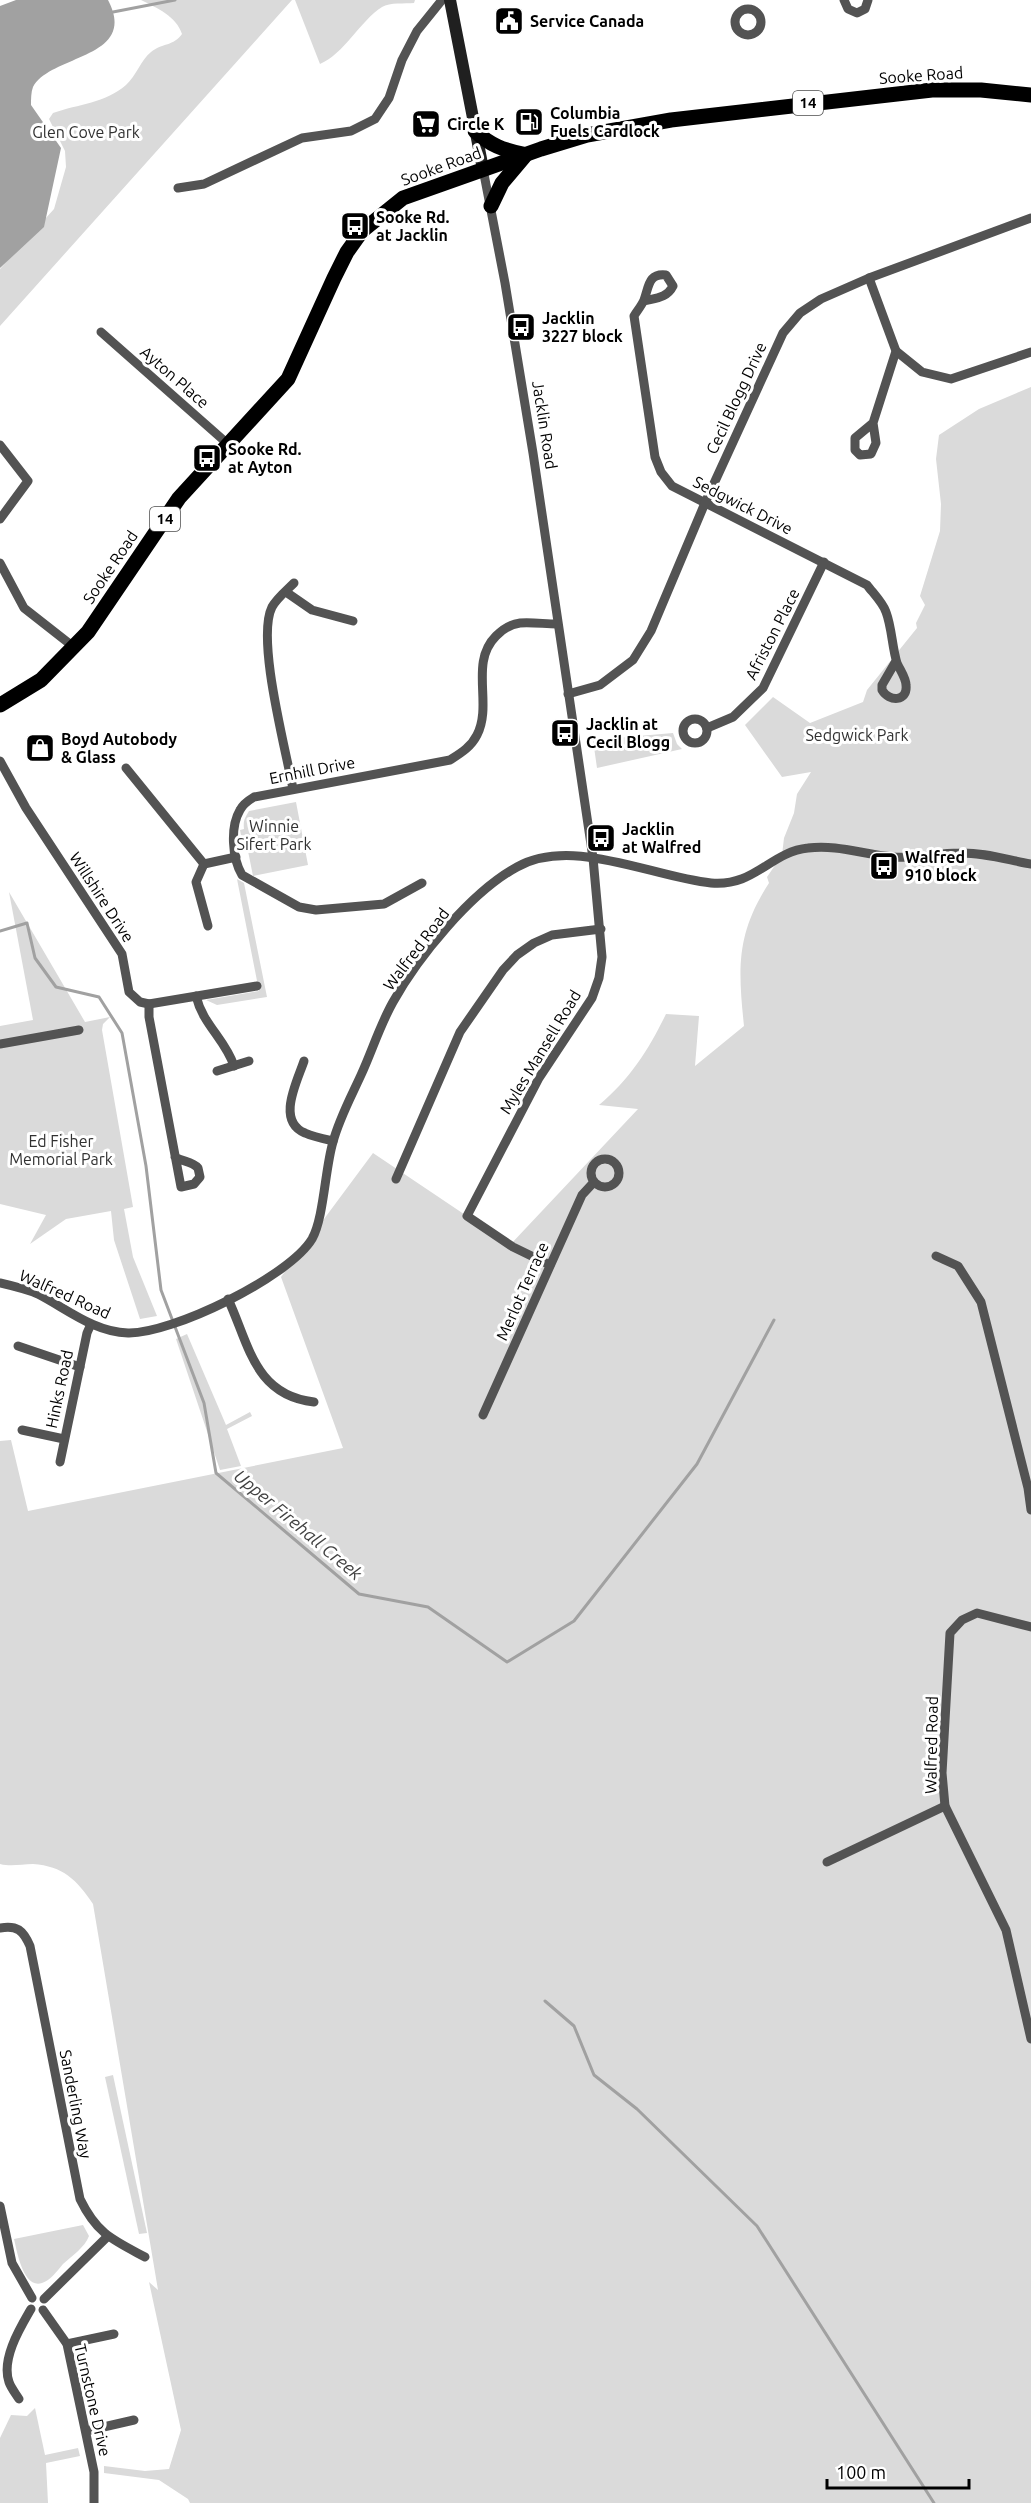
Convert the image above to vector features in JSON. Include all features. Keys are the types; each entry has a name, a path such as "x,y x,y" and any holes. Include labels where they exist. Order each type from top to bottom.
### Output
{"main road":[{"name":"Jacklin Road","path":"450,0 483,169"},
{"name":"Sooke Road","path":"0,705 41,680 75,648 179,498 288,380 347,252 362,231 402,198 587,135 671,120 932,90 981,90 1031,94"},
{"path":"475,131 486,141 503,150 526,155 502,183 491,206"}],"street":[{"path":"178,188 204,184 302,138 351,131 375,119 389,98 402,60 417,31 442,0"},
{"path":"844,0 848,9 857,13 865,9 868,0"},
{"name":"Jacklin Road","path":"483,169 531,442 593,858"},
{"name":"Cecil Blogg Drive","path":"568,694 600,685 633,660 651,631 705,502 783,333 800,313 821,299 869,278 1031,218"},
{"path":"869,278 896,351 922,372 951,379 1031,351"},
{"name":"Sedgwick Drive","path":"644,301 634,316 655,457 661,472 672,486 867,585 886,611 896,661"},
{"name":"Ayton Place","path":"101,332 229,445"},
{"path":"873,423 896,351"},
{"path":"0,445 28,481 0,519"},
{"name":"Afriston Place","path":"707,728 733,717 763,688 824,562"},
{"path":"0,563 24,608 75,648"},
{"path":"293,789 267,652 267,627 273,607 294,583"},
{"path":"286,592 312,610 353,621"},
{"name":"Ernhill Drive","path":"422,883 384,904 308,910 246,880 238,869 235,823 241,807 254,796 450,760 468,748 478,734 483,711 483,658 491,642 502,631 518,623 558,624"},
{"name":"Willshire Drive","path":"0,762 27,808 122,954 129,992 140,1002 149,1004"},
{"path":"126,768 204,864"},
{"name":"Walfred Road","path":"0,1283 38,1294 91,1324 117,1332 153,1331 167,1328 228,1299 272,1277 294,1261 310,1242 318,1224 333,1142 395,999 412,973 447,929 487,887 517,867 546,857 593,858 712,883 738,881 760,872 782,855 804,848 824,846 895,857 963,852 1031,864"},
{"path":"204,864 236,857"},
{"name":"Myles Mansell Road","path":"550,1265 513,1247 467,1216 539,1078 592,998 599,978 602,957 593,858"},
{"path":"204,864 196,882 208,926"},
{"path":"396,1179 460,1032 503,970 517,955 534,943 552,935 601,929"},
{"path":"175,1157 149,1017 149,1004 257,986"},
{"path":"196,996 200,1012 230,1056 234,1066"},
{"path":"0,1044 79,1030"},
{"path":"217,1071 249,1061"},
{"path":"304,1061 289,1108 293,1124 303,1133 333,1142"},
{"name":"Merlot Terrace","path":"483,1415 582,1195 594,1182"},
{"path":"936,1256 958,1266 981,1302 1028,1488 1031,1510"},
{"path":"228,1299 257,1369 282,1392 293,1398 314,1402"},
{"name":"Hinks Road","path":"60,1462 91,1324"},
{"path":"18,1346 80,1367"},
{"path":"22,1430 64,1439"},
{"name":"Walfred Road","path":"1031,1627 978,1613 962,1620 950,1633 942,1773 945,1806 1006,1930 1031,2039"},
{"path":"827,1862 945,1806"},
{"name":"Sanderling Way","path":"0,1928 20,1929 26,1937 33,1959 78,2191 86,2212 107,2237 145,2257"},
{"path":"0,2206 12,2263 32,2298 31,2309 15,2340 10,2358 9,2383 19,2399"},
{"path":"44,2299 107,2237"},
{"path":"32,2298 36,2296 44,2299"},
{"path":"31,2309 35,2312 43,2310 44,2299"},
{"name":"Turnstone Drive","path":"43,2310 67,2344 94,2472 94,2503"},
{"path":"67,2344 114,2334"},
{"path":"86,2431 134,2421"}],"green space":[{"name":"Glen Cove Park","path":"141,0 292,0 0,326 0,269 54,209 66,167 65,151 49,119 53,113 101,99 118,91 130,81 151,52 175,41 182,34 171,17"},
{"path":"295,0 415,0 414,3 382,7 366,20 337,53 320,64"},
{"name":"Sedgwick Park","path":"1031,387 1031,2503 190,2503 188,2499 159,2480 104,2473 104,2466 145,2471 169,2469 181,2430 149,2282 158,2290 93,1904 75,1881 61,1871 44,1865 0,1864 0,1441 11,1440 28,1511 343,1448 281,1277 373,1153 510,1245 638,1109 599,1105 638,1063 666,1014 699,1016 695,1066 744,1026 741,969 745,935 758,901 769,883 767,877 782,855 784,838 794,813 797,794 811,772 782,777 745,725 773,697 810,723 863,702 867,690 917,628 916,623 925,605 920,596 940,531 941,504 936,459 939,435 979,409"},
{"path":"673,733 677,744 682,749 597,768 593,740"},
{"name":"Winnie Sifert Park","path":"296,802 308,865 253,876 248,851 244,851 240,830 244,829 244,821 249,811"},
{"path":"237,879 244,883 267,997 217,1005 206,1000 259,991"},
{"name":"Ed Fisher Memorial Park","path":"9,892 85,1022 110,1017 103,1024 102,1030 133,1207 124,1209 133,1257 157,1316 140,1319 114,1240 111,1211 66,1219 30,1244 46,1215 0,1204 0,1026 33,1020"},
{"path":"187,1334 226,1425 250,1412 252,1416 227,1429 241,1466 220,1470 176,1339"},
{"path":"113,2075 147,2233 139,2234 105,2077"},
{"path":"83,2225 89,2236 81,2248 48,2280 35,2283 30,2280 22,2268 14,2239"},
{"path":"35,2408 45,2455 78,2448 80,2456 46,2463 48,2503 0,2503 0,2438 11,2415 27,2416"}],"shaded area":[{"path":"16,0 108,0 114,19 112,34 103,45 43,76 33,87 31,105 61,148 44,227 0,268 0,6"}],"waterway":[{"path":"113,12 175,0"},
{"name":"Upper Firehall Creek","path":"0,931 27,923 35,958 56,987 99,997 122,1033 146,1166 161,1290 204,1403 216,1473 359,1594 428,1607 507,1662 574,1621 697,1464 774,1320"},
{"path":"545,2001 574,2026 594,2075 637,2109 757,2226 934,2503"}],"place":[{"name":"Service Canada","path":"509,21"},
{"name":"Columbia Fuels Cardlock","path":"529,122"},
{"name":"Circle K","path":"426,124"},
{"name":"Sooke Rd. at Jacklin","path":"355,226"},
{"name":"Jacklin 3227 block","path":"521,327"},
{"name":"Sooke Rd. at Ayton","path":"207,458"},
{"name":"Jacklin at Cecil Blogg","path":"565,733"},
{"name":"Boyd Autobody & Glass","path":"40,748"},
{"name":"Jacklin at Walfred","path":"601,838"},
{"name":"Walfred 910 block","path":"884,866"}]}
